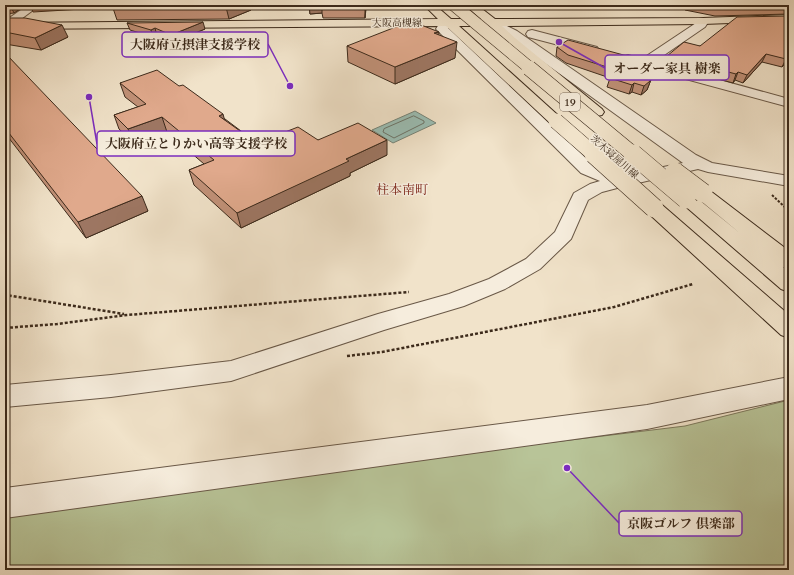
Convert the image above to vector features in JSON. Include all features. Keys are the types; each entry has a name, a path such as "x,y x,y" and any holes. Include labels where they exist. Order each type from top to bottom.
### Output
{"main road":[{"path":"429,5 556,121 678,201 774,280 789,329"},
{"name":"茨木寝屋川線","path":"440,5 774,280 789,308"},
{"name":"茨木寝屋川線","path":"454,5 678,201"},
{"path":"470,5 493,23 511,42 596,112 678,201"},
{"name":"大阪高槻線","path":"5,26 447,22 493,23 789,18"}],"street":[{"path":"5,26 35,5"},
{"path":"644,63 701,25 703,20"},
{"path":"447,22 442,29 587,169 617,182"},
{"path":"493,23 513,34 690,159 708,167 789,181"},
{"path":"532,34 602,53"},
{"path":"617,57 789,103"},
{"path":"5,396 111,386 231,371 371,325 456,300 498,284 533,264 564,235 580,197 596,188 617,182 693,165 690,159"},
{"path":"5,503 647,416 789,388"}],"path":[{"path":"345,356 382,352 614,307 693,284"},
{"path":"5,328 57,324 127,315 415,291"},
{"path":"5,293 6,295 127,315"}],"green space":[{"path":"789,400 789,570 5,570 5,509 685,426"}],"water":[{"path":"415,111 436,123 393,143 372,130"}],"building":[{"path":"116,5 232,5 226,7 113,8"},
{"path":"702,5 789,5 789,6 718,8"},
{"path":"789,16 789,55 786,59 766,54 747,75 738,72 736,74 667,56 684,42 700,46 737,17"},
{"path":"5,18 25,18 62,25 35,38 5,32"},
{"path":"411,21 439,32 434,33 457,42 395,67 347,46"},
{"path":"203,22 171,35 155,28 151,30 127,23"},
{"path":"568,40 657,64 650,81 644,86 634,83 632,85 610,78 620,71 568,55 557,47"},
{"path":"5,53 142,196 78,222 5,128"},
{"path":"157,70 179,86 183,85 223,114 219,116 257,143 298,127 318,140 358,123 387,140 346,159 349,161 237,213 189,170 214,160 162,117 128,129 114,115 146,104 120,83"}],"place":[{"name":"オーダー家具 樹楽","path":"559,42"},
{"name":"大阪府立摂津支援学校","path":"290,86"},
{"name":"大阪府立とりかい高等支援学校","path":"89,97"},
{"name":"京阪ゴルフ 倶楽部","path":"567,468"}],"district":[{"name":"柱本南町","path":"402,190"}]}
